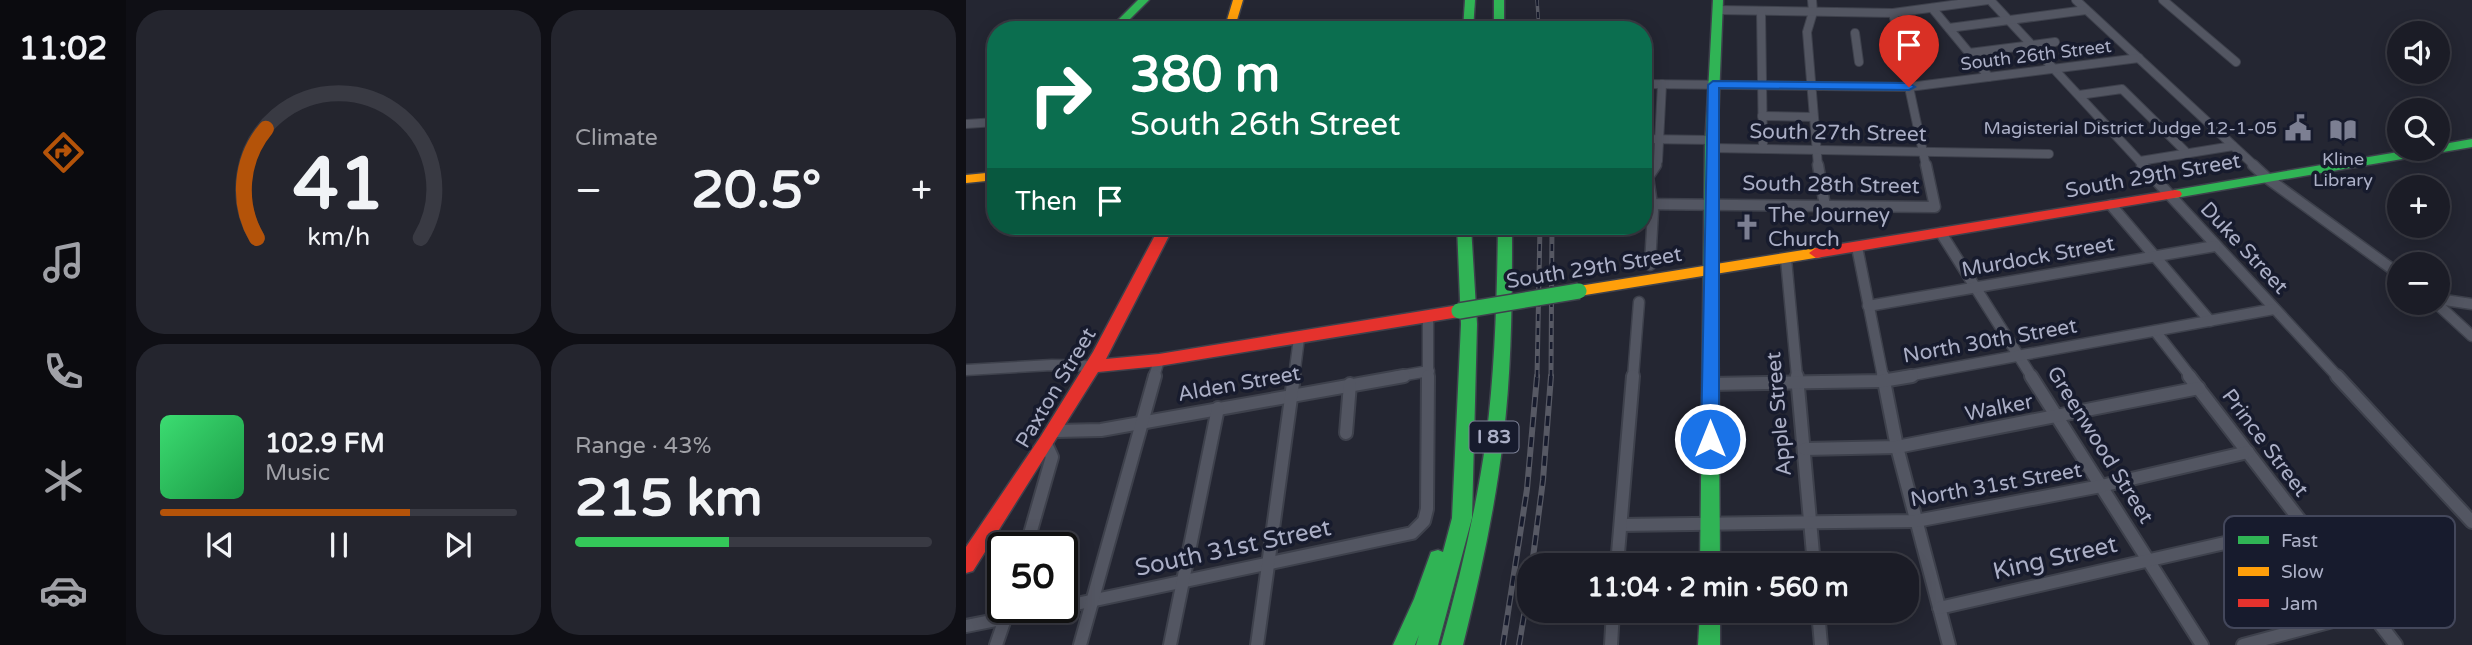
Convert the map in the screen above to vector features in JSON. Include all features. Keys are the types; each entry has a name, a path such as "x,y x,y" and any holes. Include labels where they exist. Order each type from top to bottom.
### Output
{"main road":[{"path":"1122,21 1144,0"},
{"path":"1232,21 1238,0"},
{"path":"1469,21 1470,0"},
{"path":"1499,0 1499,21"},
{"path":"1710,553 1711,144 1718,5"},
{"name":"South 29th Street","path":"1095,366 1158,360 1299,338 2472,144"},
{"path":"966,178 987,177"},
{"name":"Paxton Street","path":"966,564 1047,446 1095,366 1137,292 1163,235"},
{"name":"I 83","path":"1427,645 1462,519 1469,324 1464,235"},
{"name":"I 83","path":"1452,645 1485,503 1497,417 1503,351 1505,235"},
{"path":"1404,645 1424,601 1465,478"},
{"path":"1709,645 1710,623"}],"street":[{"path":"1763,149 1762,85 1765,11 1768,0"},
{"path":"1812,0 1813,12 1807,32 1815,150 1825,206"},
{"path":"1718,5 1765,11 1893,13 1989,0"},
{"name":"Duke Street","path":"1989,0 2140,160 2215,246 2472,522"},
{"path":"2076,0 2267,178 2387,265"},
{"path":"2163,0 2236,62"},
{"path":"1932,8 1989,77"},
{"path":"1949,28 2086,10"},
{"path":"1893,13 1922,152"},
{"path":"1855,33 1859,62"},
{"path":"1969,53 2055,42"},
{"name":"South 26th Street","path":"1652,84 1909,87 2139,58"},
{"path":"1652,171 1658,161 1662,84"},
{"path":"2079,95 2122,89 2187,153"},
{"path":"1762,116 1813,117"},
{"path":"966,124 987,123"},
{"name":"South 27th Street","path":"1652,139 1763,149 2049,154"},
{"path":"2140,160 2233,146"},
{"name":"South 28th Street","path":"1652,204 1934,208 1922,152"},
{"path":"2111,205 2210,321"},
{"path":"1652,210 1652,229"},
{"name":"Greenwood Street","path":"1941,233 2202,645"},
{"path":"1650,265 1652,235"},
{"name":"Murdock Street","path":"1868,306 2215,246"},
{"path":"1857,247 1897,447 1949,645"},
{"name":"Apple Street","path":"1786,259 1813,553"},
{"path":"1618,553 1639,302"},
{"path":"2450,302 2472,304"},
{"name":"North 30th Street","path":"1710,384 1882,381 2274,309"},
{"path":"2450,314 2472,335"},
{"path":"1428,316 1429,371"},
{"name":"Prince Street","path":"2155,331 2297,516"},
{"path":"1256,645 1299,338"},
{"path":"1080,645 1158,360"},
{"path":"966,370 1052,365 1095,366"},
{"name":"Alden Street","path":"1056,431 1101,430 1429,371"},
{"name":"South 31st Street","path":"1078,604 1412,533 1424,522 1427,509 1429,371"},
{"path":"1346,433 1350,384"},
{"name":"Walker","path":"1805,449 1897,447 2199,388"},
{"path":"1170,645 1219,408"},
{"path":"1031,532 1052,457 1047,446"},
{"name":"North 31st Street","path":"1621,525 1916,521 2101,485 2248,452"},
{"name":"King Street","path":"1939,608 2224,543"},
{"name":"South 31st Street","path":"966,626 987,620"},
{"path":"996,645 1004,623"},
{"path":"1611,645 1613,623"},
{"path":"1819,623 1821,645"},
{"path":"2243,645 2306,628"},
{"name":"Prince Street","path":"2383,628 2396,645"}],"railway":[{"path":"1537,0 1538,21"},
{"path":"1537,377 1540,235"},
{"path":"1551,377 1552,235"},
{"path":"1503,645 1527,489 1537,376"},
{"path":"1534,553 1543,480 1551,376"},
{"path":"1519,645 1523,623"}],"traffic: fast":[{"path":"1122,21 1144,0"},
{"path":"1469,21 1470,0"},
{"path":"1499,0 1499,21"},
{"path":"1710,553 1711,148 1718,0"},
{"path":"2175,194 2472,143"},
{"path":"1427,645 1462,518 1469,324 1464,235"},
{"path":"1452,645 1478,538 1498,411 1505,235"},
{"path":"1459,311 1579,291"},
{"path":"1404,645 1424,601 1438,559"},
{"path":"1709,645 1710,623"}],"traffic: slow":[{"path":"1232,21 1238,0"},
{"path":"966,179 987,177"},
{"path":"1579,291 1816,253"}],"traffic: jam":[{"path":"1816,253 2175,194"},
{"path":"966,564 1048,441 1099,357 1163,235"},
{"path":"1095,366 1159,360 1459,311"}],"place":[{"name":"Magisterial District Judge 12-1-05","path":"2298,128"},
{"name":"Kline Library","path":"2343,130"},
{"name":"The Journey Church","path":"1747,227"}],"route":[{"path":"1710,439 1713,85 1909,87"}]}
